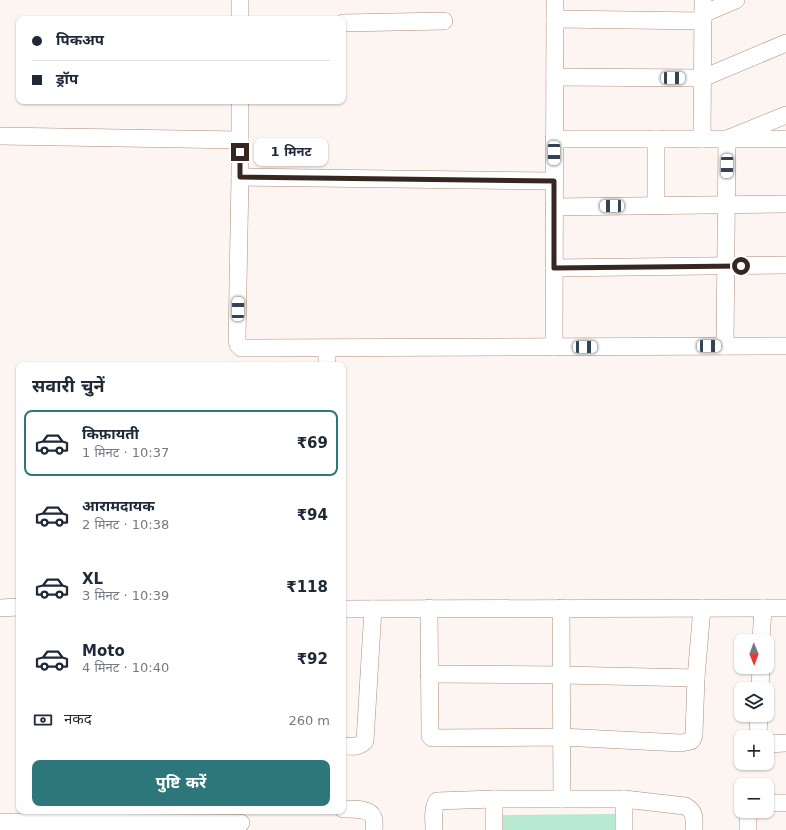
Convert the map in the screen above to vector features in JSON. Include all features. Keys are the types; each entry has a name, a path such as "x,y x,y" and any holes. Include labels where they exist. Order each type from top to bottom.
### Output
{"street":[{"path":"240,0 240,16"},
{"path":"554,347 555,0"},
{"path":"555,19 703,12 736,0"},
{"path":"702,139 703,12"},
{"path":"346,23 444,21"},
{"path":"554,77 703,78 786,43"},
{"path":"240,104 237,339 241,348 786,346"},
{"path":"727,139 786,115"},
{"path":"0,136 240,140"},
{"path":"554,139 786,139"},
{"path":"656,139 656,206"},
{"path":"725,346 727,139"},
{"path":"240,177 554,181"},
{"path":"554,207 786,204"},
{"path":"554,268 786,266"},
{"path":"327,348 327,362"},
{"path":"0,608 16,607"},
{"path":"346,746 359,745 364,741 373,608"},
{"path":"430,608 429,674 430,736 432,738 562,737 682,743 691,741 694,734 696,678 702,608"},
{"path":"561,608 562,799"},
{"path":"762,634 763,608"},
{"path":"346,609 786,608"},
{"path":"429,674 696,678"},
{"path":"774,744 786,743"},
{"path":"494,799 494,830"},
{"path":"434,830 435,804 437,801 494,799 624,799 685,806 691,809 694,830"},
{"path":"624,799 624,830"},
{"path":"774,803 786,803"},
{"path":"346,809 365,811 370,813 374,818 374,830"},
{"path":"748,818 748,830"},
{"path":"0,822 241,821"}],"green space":[{"path":"615,814 615,830 501,830 500,815"}],"route":[{"path":"240,152 240,177 554,181 554,268 741,266"}]}
